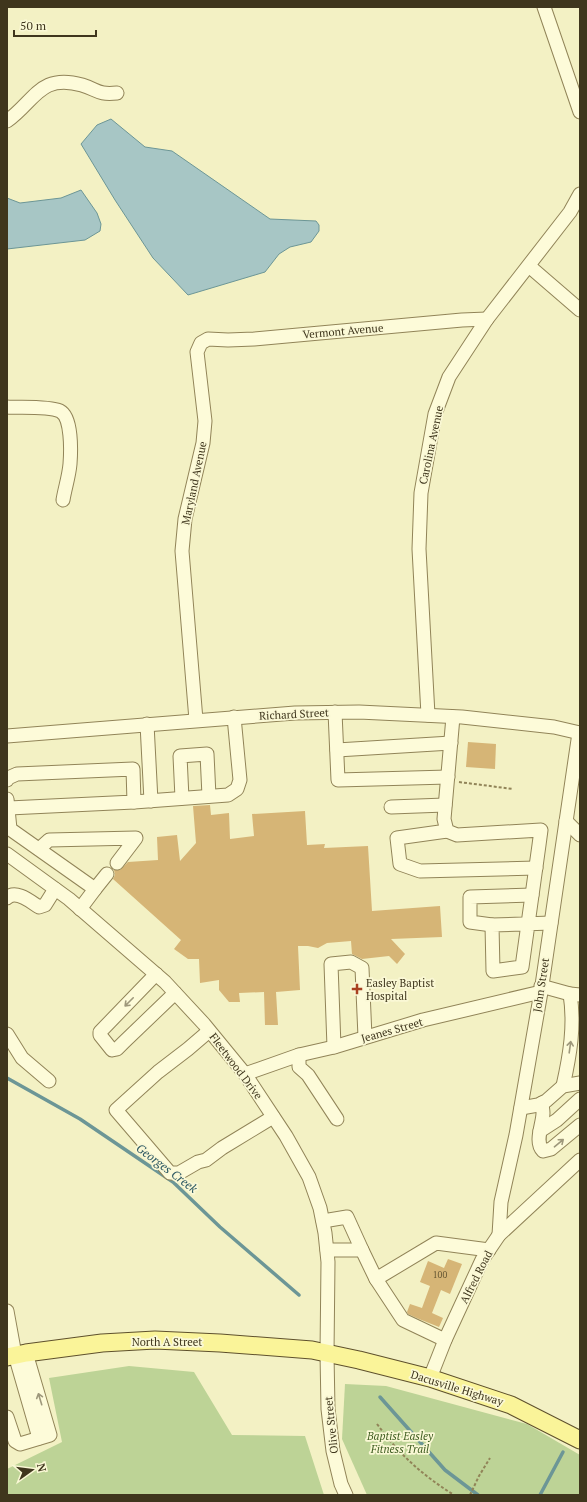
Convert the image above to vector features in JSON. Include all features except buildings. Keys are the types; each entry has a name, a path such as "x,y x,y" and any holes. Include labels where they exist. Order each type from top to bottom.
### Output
{"main road":[{"name":"North A Street","path":"16,1355 102,1343 154,1340 312,1350 327,1354"},
{"name":"Dacusville Highway","path":"327,1354 430,1378 511,1405 580,1440"}],"street":[{"path":"544,7 580,112"},
{"path":"7,121 40,90 56,82 67,81 84,86 101,94 117,93"},
{"name":"Carolina Avenue","path":"428,715 419,549 421,493 435,414 447,383 462,356 487,319 570,212 580,194"},
{"path":"529,266 580,310"},
{"name":"Vermont Avenue","path":"201,343 208,339 254,339 487,319"},
{"name":"Maryland Avenue","path":"196,720 182,551 185,519 203,443 205,421 197,352 201,343"},
{"path":"7,407 43,408 60,411 66,416 70,431 70,464 63,500"},
{"path":"335,712 338,780 448,779"},
{"name":"Richard Street","path":"7,736 234,717 335,712 453,717 554,727 579,733"},
{"path":"95,889 10,829 8,804 134,802 228,795 237,789 240,780 234,717"},
{"path":"447,832 444,820 453,717"},
{"path":"147,724 151,801"},
{"name":"John Street","path":"499,1236 501,1202 516,1135 541,989 579,733"},
{"path":"337,750 451,743"},
{"path":"182,798 180,756 207,754 209,796"},
{"path":"7,780 8,778 17,774 133,769 134,802"},
{"path":"391,807 446,805"},
{"path":"566,821 580,835"},
{"path":"492,925 493,971 522,967 536,868 541,830 456,835 447,832 397,838 400,864 420,871 536,868"},
{"path":"39,849 49,840 136,838 117,863"},
{"name":"Fleetwood Drive","path":"7,854 80,909 156,974 209,1031 244,1074 273,1117 309,1177 323,1221 328,1262 327,1354"},
{"path":"80,909 107,874"},
{"path":"7,898 9,896 18,895 39,907 45,905 55,890"},
{"path":"532,895 470,897 470,922 492,925 551,923"},
{"path":"334,1047 331,964 351,962 362,968 365,1037"},
{"path":"156,974 100,1032 100,1035 112,1050 117,1049 175,993"},
{"path":"541,989 575,995 572,1008 572,1036 563,1086"},
{"name":"Jeanes Street","path":"244,1074 299,1055 334,1047 423,1020 541,989"},
{"path":"209,1031 158,1072 116,1110 170,1173 179,1173 198,1162 206,1160 222,1148 273,1117"},
{"path":"7,1034 22,1058 49,1081"},
{"path":"299,1055 299,1067 308,1075 337,1119"},
{"path":"521,1108 542,1103 563,1086 580,1083"},
{"path":"540,1131 557,1120 580,1099"},
{"path":"542,1103 543,1113 539,1142 540,1148 544,1151 548,1150 580,1125"},
{"name":"Alfred Road","path":"430,1378 445,1340 482,1260 499,1236 580,1160"},
{"path":"323,1221 346,1217 376,1279 402,1320 445,1340"},
{"path":"376,1279 436,1243 489,1250"},
{"path":"327,1250 362,1250"},
{"path":"7,1311 16,1355 50,1432 48,1436 20,1444 15,1441 7,1417"},
{"name":"Olive Street","path":"327,1354 328,1409 333,1451 341,1484 346,1495"}],"path":[{"path":"448,779 513,789"},
{"path":"377,1424 406,1459 431,1481 454,1495"},
{"path":"470,1495 490,1458"}],"green space":[{"path":"129,1366 194,1372 232,1435 305,1436 324,1495 7,1495 7,1469 62,1442 49,1378"},
{"name":"Baptist Easley Fitness Trail","path":"345,1384 386,1386 527,1424 580,1455 580,1495 367,1495 342,1439"}],"water":[{"path":"111,119 145,147 172,151 270,219 316,221 319,225 319,231 311,242 290,247 279,254 265,272 188,295 153,258 81,144 97,125"},
{"path":"81,190 97,213 101,224 100,231 85,240 7,249 7,198 20,203 61,198"}],"waterway":[{"name":"Georges Creek","path":"7,1078 80,1119 173,1182 220,1227 299,1295"},
{"name":"Georges Creek","path":"380,1397 445,1470 478,1495"},
{"path":"540,1495 563,1452"}],"place":[{"name":"Easley Baptist Hospital","path":"357,989"}]}
